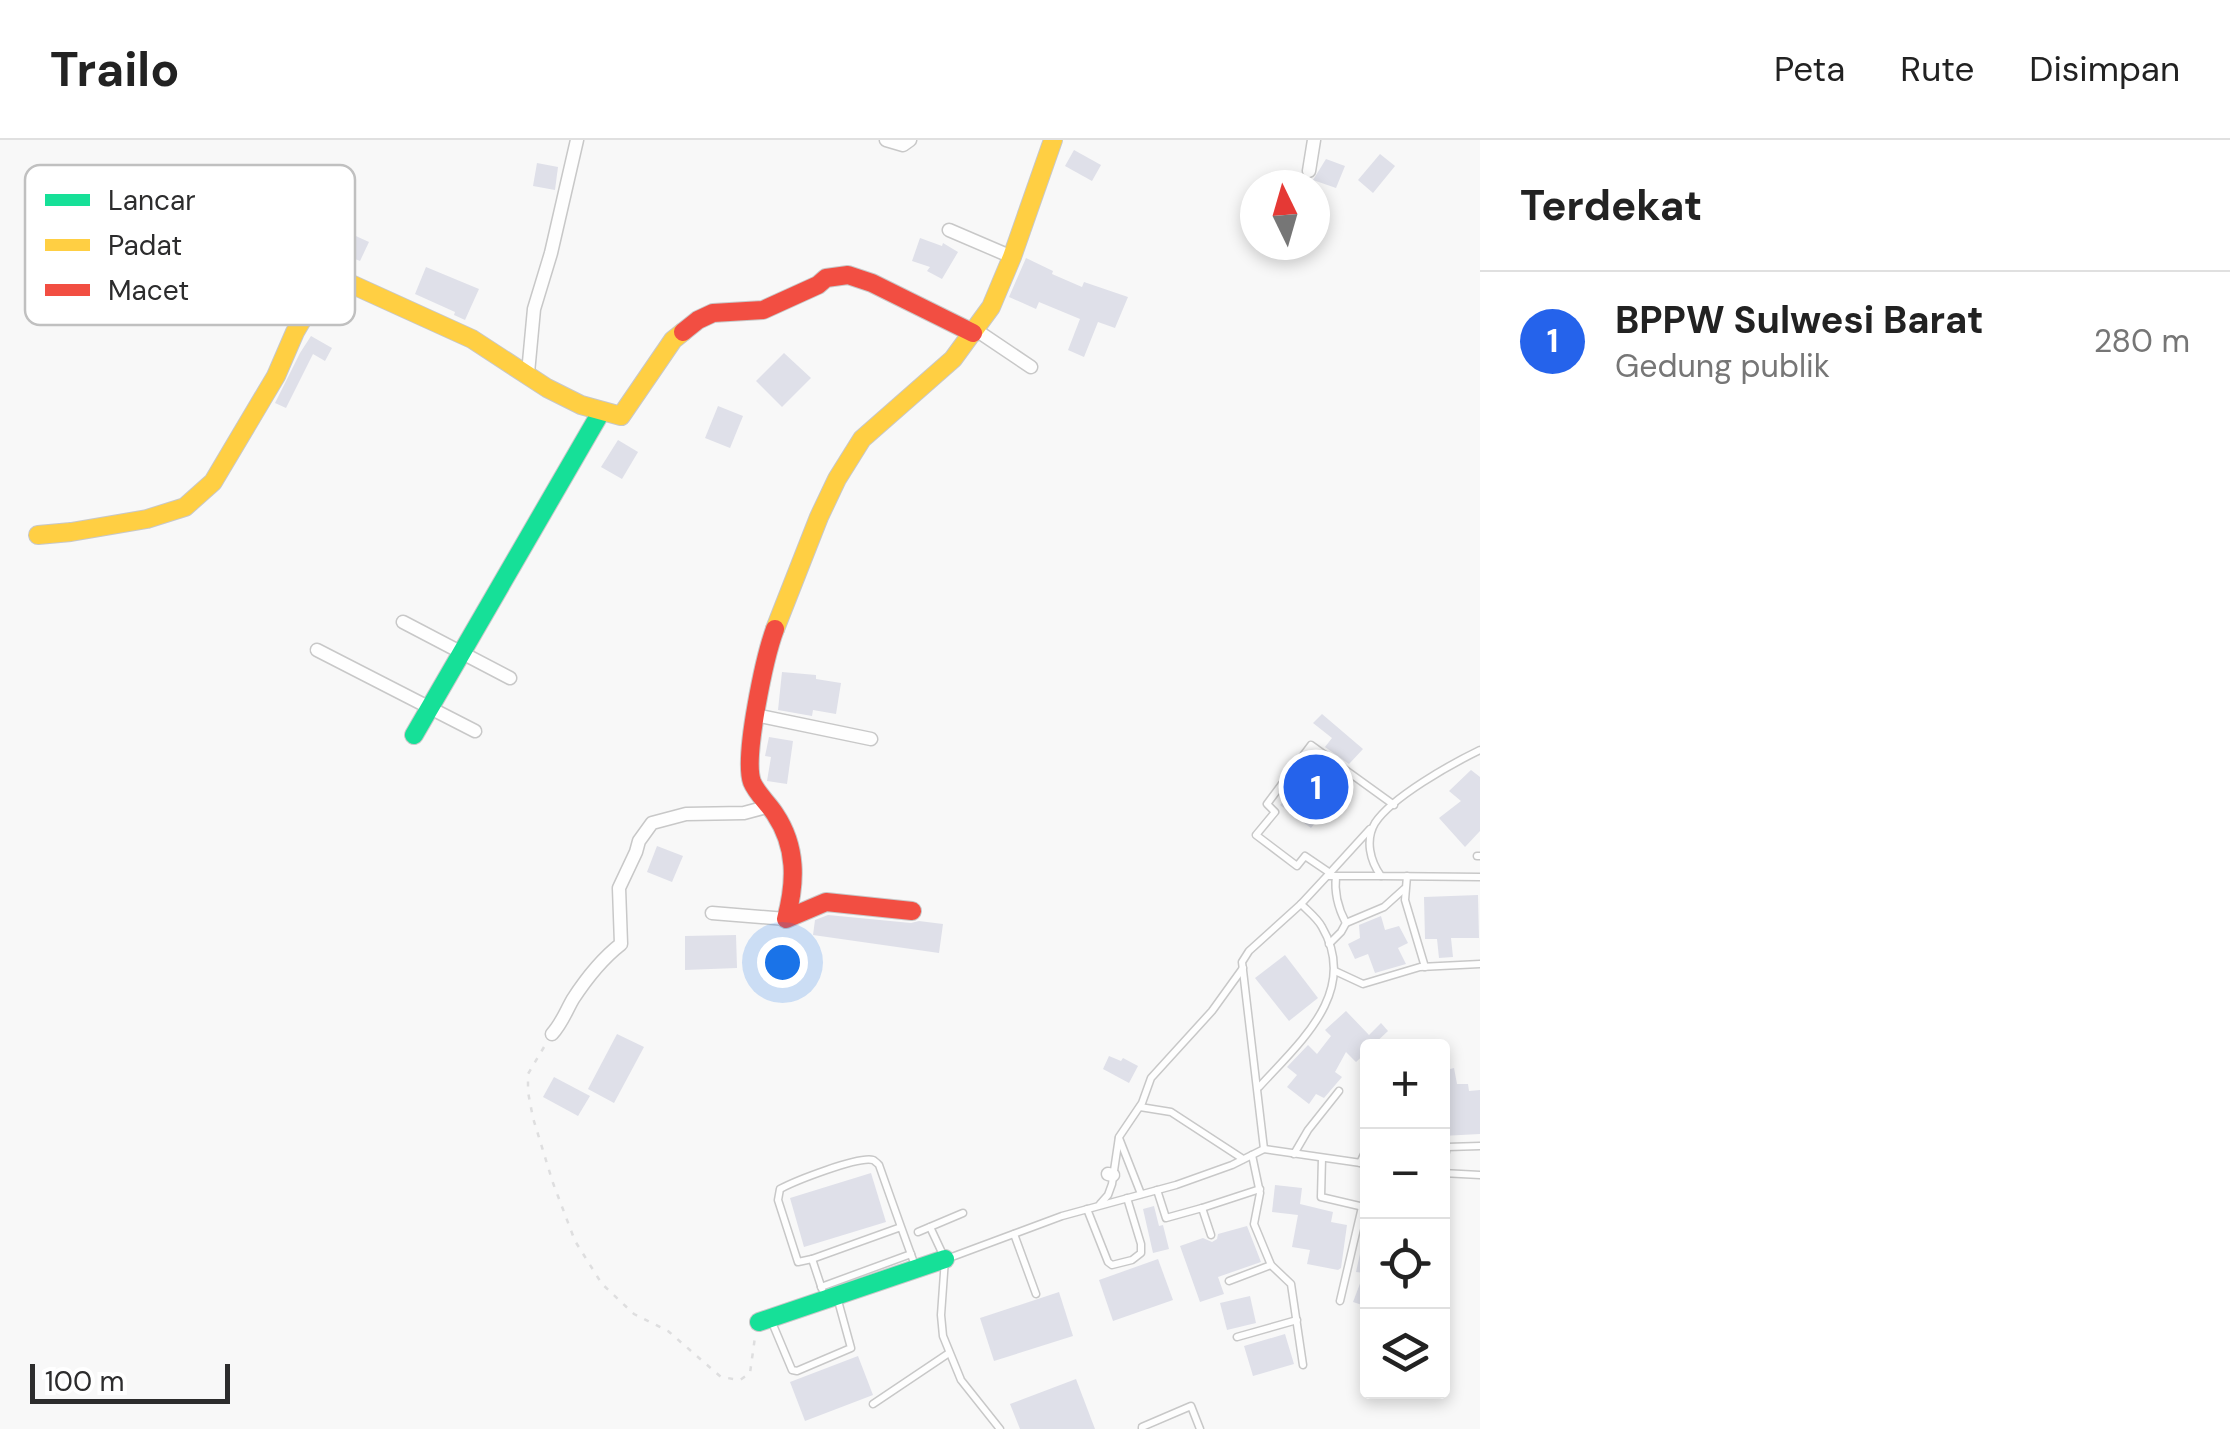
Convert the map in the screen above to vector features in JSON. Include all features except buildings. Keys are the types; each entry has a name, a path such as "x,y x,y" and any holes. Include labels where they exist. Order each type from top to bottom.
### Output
{"street":[{"path":"528,374 534,309 577,140"},
{"path":"886,140 903,145 910,140"},
{"path":"786,919 794,893 793,858 770,806 752,788 750,773 755,715 769,645 837,479 862,439 952,359 991,308 1053,140"},
{"path":"1309,170 1314,140"},
{"path":"949,230 1012,257"},
{"path":"355,285 472,339 547,388 601,412 621,416 672,340 698,320 712,314 763,310 818,286 826,278 848,275 974,331 1031,367"},
{"path":"38,534 148,519 185,507 213,482 276,376 299,325"},
{"path":"414,735 601,412"},
{"path":"403,622 510,678"},
{"path":"317,650 475,731"},
{"path":"755,715 871,739"},
{"path":"552,1034 589,978 621,944 619,888 639,841 652,823 686,814 744,814 770,806"},
{"path":"712,912 786,919 826,902 912,911"},
{"path":"765,1320 913,1262 945,1259"}],"lane":[{"path":"1394,804 1311,745 1267,804 1276,812 1256,834 1297,866 1305,856 1331,875 1480,876"},
{"path":"1264,1149 1242,962 1249,950 1331,875 1394,804 1480,750"},
{"path":"1376,821 1369,845 1381,876"},
{"path":"1331,875 1346,923"},
{"path":"1407,876 1404,900 1425,967"},
{"path":"1329,944 1346,923 1384,908 1404,890"},
{"path":"1258,1088 1324,1010 1332,991 1335,971 1329,944 1322,926 1301,904"},
{"path":"1335,971 1363,984 1425,967 1480,964"},
{"path":"1099,1205 1108,1195 1118,1137 1139,1107 1150,1078 1212,1011 1242,968"},
{"path":"1294,1154 1339,1092"},
{"path":"1139,1107 1171,1112 1242,1159"},
{"path":"1118,1137 1141,1194"},
{"path":"1450,1147 1480,1146"},
{"path":"945,1259 1099,1205 1157,1190 1264,1149 1360,1163"},
{"path":"1252,1154 1260,1189 1254,1224 1271,1265 1292,1284 1304,1365"},
{"path":"1322,1158 1321,1197 1360,1207"},
{"path":"901,1227 798,1262 778,1200 780,1189 861,1160 874,1160 879,1164 901,1227 913,1262"},
{"path":"1450,1173 1480,1175"},
{"path":"1157,1190 1166,1218 1260,1189"},
{"path":"1087,1209 1108,1262 1122,1264 1141,1253 1126,1198"},
{"path":"1202,1208 1211,1235"},
{"path":"918,1232 963,1212"},
{"path":"1340,1302 1362,1219"},
{"path":"930,1227 945,1259 942,1336 961,1380 1000,1429"},
{"path":"1014,1234 1036,1294"},
{"path":"765,1320 792,1370 851,1348 812,1259"},
{"path":"1229,1281 1271,1265"},
{"path":"1237,1337 1297,1320"},
{"path":"874,1404 949,1353"},
{"path":"1142,1429 1191,1406 1200,1429"}],"path":[{"path":"552,1034 528,1074 533,1118 574,1241 602,1284 634,1314 668,1331 720,1377 732,1380 750,1373 756,1328 765,1320"}],"traffic: fast":[{"path":"414,735 601,412"},
{"path":"759,1322 945,1259"}],"traffic: slow":[{"path":"775,629 819,517 862,439 953,359 991,307 1053,140"},
{"path":"355,286 472,339 547,388 581,405 621,416 673,340 683,332"},
{"path":"38,535 147,519 185,507 213,482 276,376 299,325"}],"traffic: jam":[{"path":"683,332 713,313 763,310 826,278 848,275 973,333"},
{"path":"775,629 756,706 750,769 752,782 782,826 791,852 792,892 786,919 826,902 912,911"}],"place":[{"name":"BPPW Sulwesi Barat","path":"1316,787"}]}
